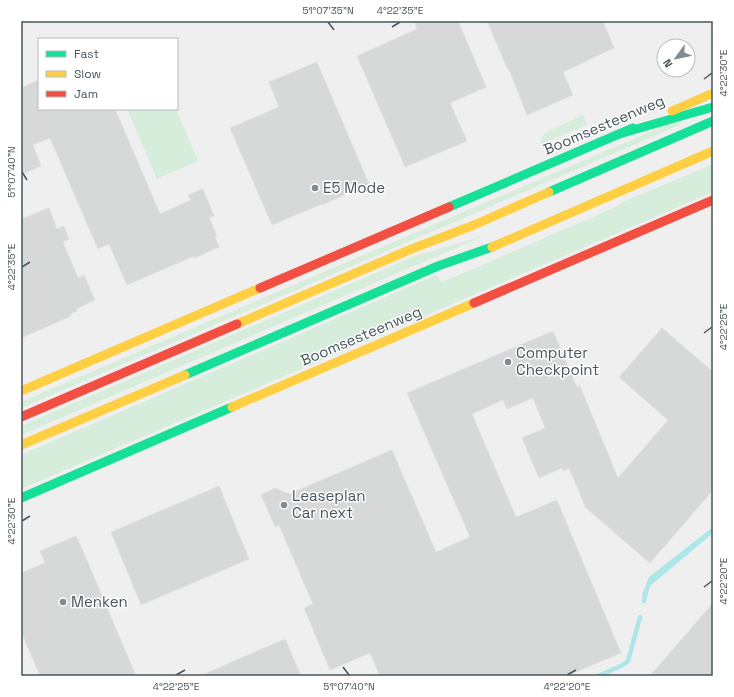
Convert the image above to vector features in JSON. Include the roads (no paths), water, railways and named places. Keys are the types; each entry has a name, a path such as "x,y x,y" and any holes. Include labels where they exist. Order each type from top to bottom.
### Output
{"main road":[{"name":"Boomsesteenweg","path":"21,391 713,93"},
{"path":"619,134 713,107"},
{"path":"21,417 409,250 474,225 713,121"},
{"path":"21,445 438,266 503,242 713,150"},
{"name":"Boomsesteenweg","path":"21,498 713,200"}],"water":[{"path":"713,527 713,533 650,586 647,596 642,595 649,577"}],"waterway":[{"path":"644,601 646,592"},
{"path":"598,676 621,666 628,661 640,617"}],"place":[{"name":"E5 Mode","path":"315,188"},
{"name":"Computer Checkpoint","path":"508,362"},
{"name":"Leaseplan Car next","path":"284,505"},
{"name":"Menken","path":"63,602"}]}
